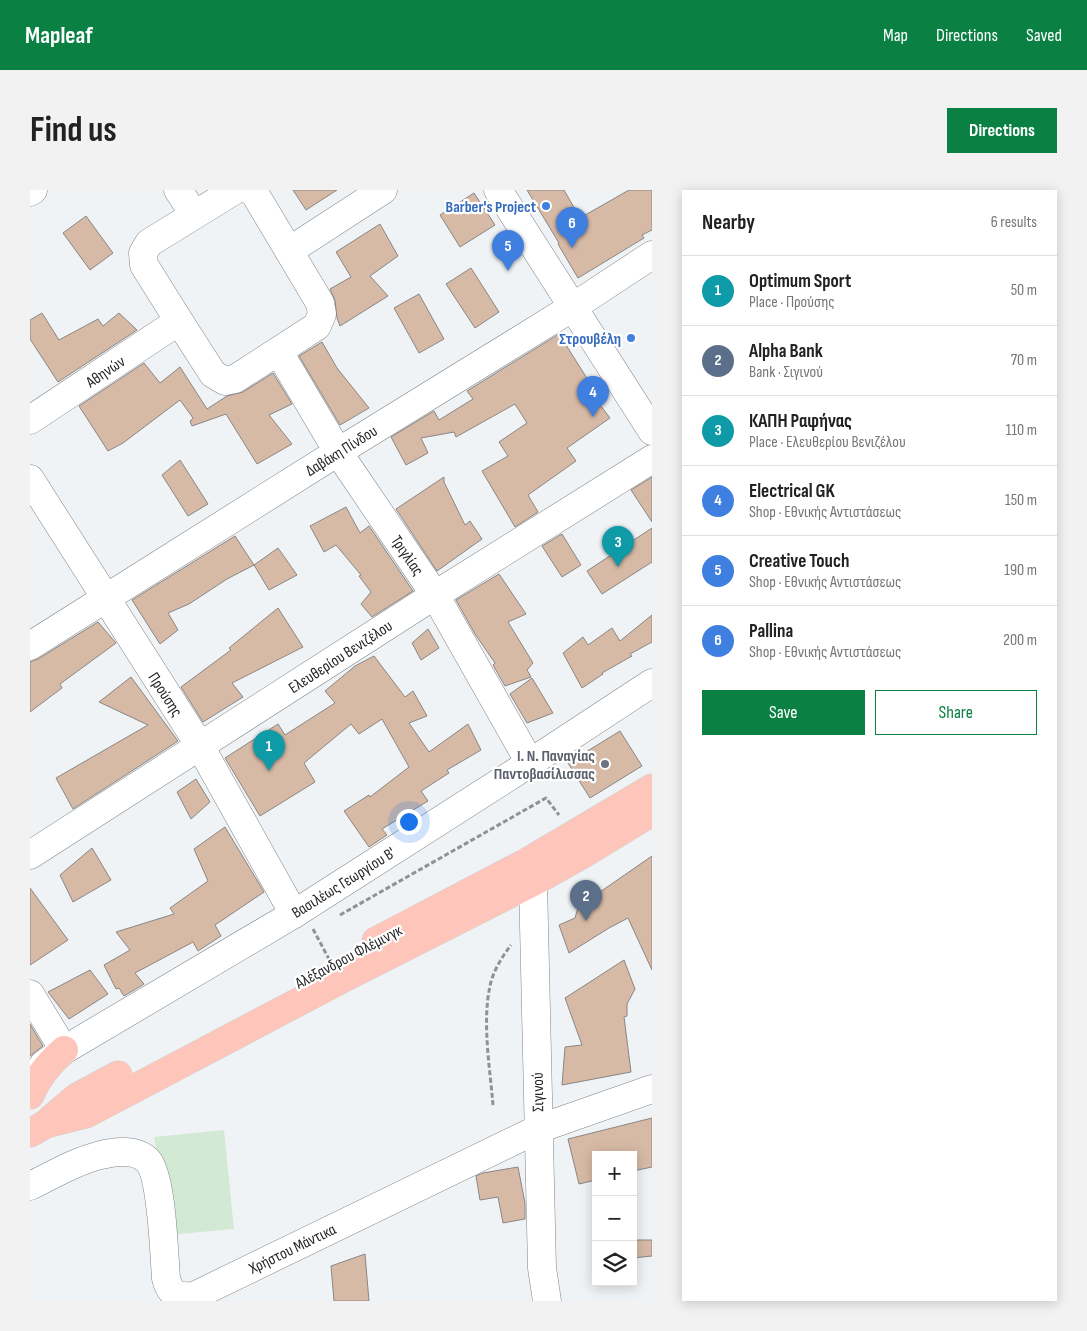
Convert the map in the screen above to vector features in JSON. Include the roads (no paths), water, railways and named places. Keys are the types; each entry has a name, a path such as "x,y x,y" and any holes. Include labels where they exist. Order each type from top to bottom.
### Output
{"main road":[{"name":"Αλέξανδρου Φλέμινγκ","path":"38,1128 76,1097 527,862 652,788"},
{"name":"Αλέξανδρου Φλέμινγκ","path":"38,1128 86,1114 340,980 534,882 652,812"},
{"path":"30,1094 36,1081 48,1064 64,1050"}],"street":[{"path":"178,190 194,214"},
{"path":"235,190 149,243 143,253 144,264 179,321 214,374 224,380 235,379 279,352 317,326 322,314 320,303 255,194 250,190"},
{"path":"289,251 383,190"},
{"path":"498,190 652,431"},
{"name":"Δαβάκη Πίνδου","path":"30,646 573,307 652,255"},
{"name":"Αθηνών","path":"30,420 179,321"},
{"name":"Τριγλίας","path":"279,352 338,452 435,595 530,763"},
{"name":"Ελευθερίου Βενιζέλου","path":"30,855 435,595 652,459"},
{"name":"Προύσης","path":"30,479 308,920"},
{"name":"Βασιλέως Γεωργίου Β'","path":"30,1074 64,1050 308,920 530,763 652,683"},
{"name":"Σιγινού","path":"534,882 542,1268 547,1301"},
{"path":"30,994 64,1050"},
{"name":"Χρήστου Μάντικα","path":"30,1186 102,1154 132,1153 142,1156 154,1171 157,1179 168,1287 174,1294 183,1297 194,1296 538,1129 652,1089"}],"place":[{"name":"Barber's Project","path":"546,206"},
{"name":"Pallina","path":"572,248"},
{"name":"Creative Touch","path":"508,271"},
{"name":"Στρουβέλη","path":"631,338"},
{"name":"Electrical GK","path":"593,417"},
{"name":"ΚΑΠΗ Ραφήνας","path":"618,567"},
{"name":"Ι. Ν. Παναγίας Παντοβασίλισσας","path":"605,764"},
{"name":"Optimum Sport","path":"269,771"},
{"name":"Alpha Bank","path":"586,921"}]}
